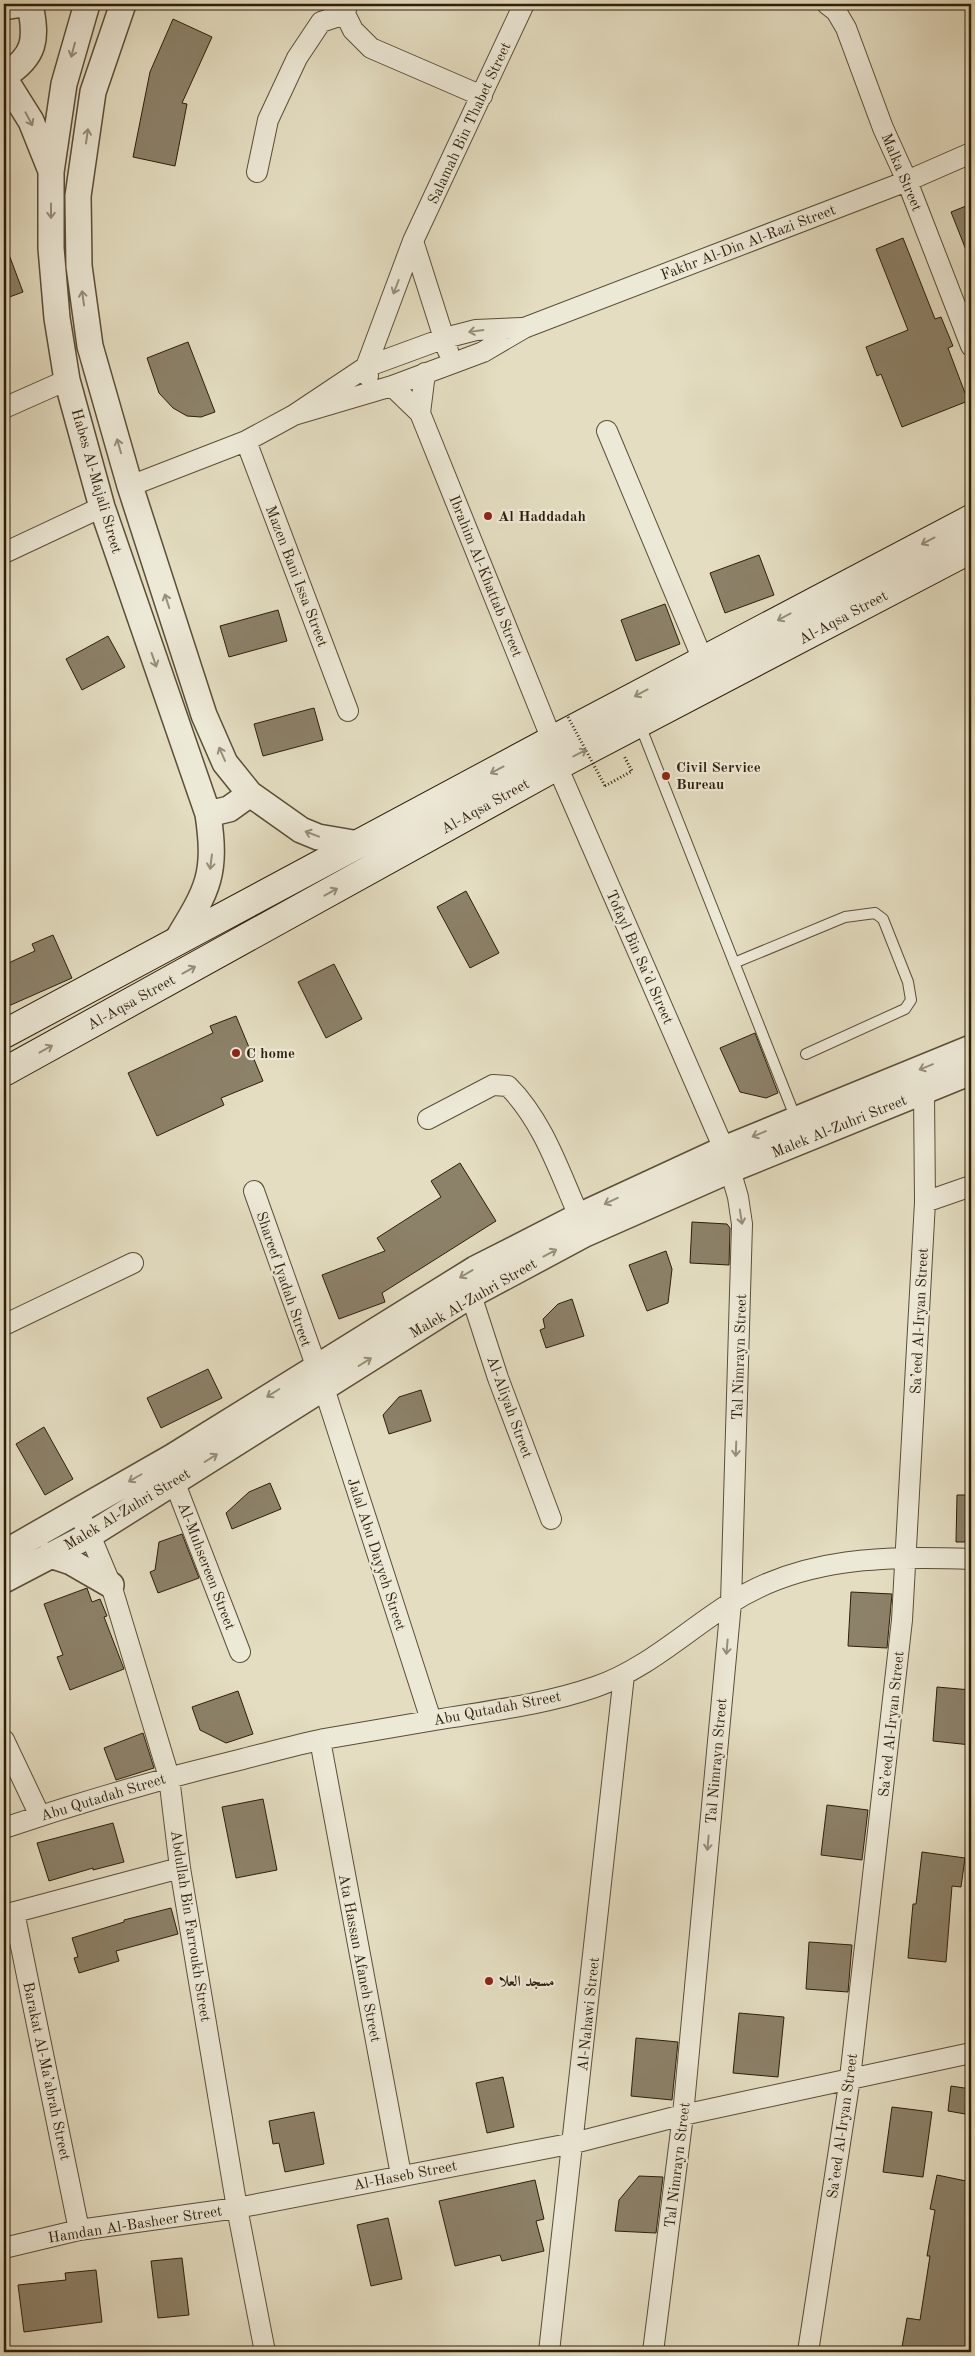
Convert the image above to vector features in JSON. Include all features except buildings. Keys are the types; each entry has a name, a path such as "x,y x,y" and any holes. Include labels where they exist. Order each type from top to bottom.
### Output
{"main road":[{"name":"Al-Aqsa Street","path":"4,1072 554,753 703,660 971,519"},
{"name":"Al-Aqsa Street","path":"4,1034 359,844 554,753 639,723 971,549"}],"street":[{"path":"4,7 22,4"},
{"path":"30,4 35,34 32,47 24,59 4,77 31,121 51,172"},
{"name":"Habes Al-Majali Street","path":"87,4 64,84 51,172 51,248 57,318 67,380 102,507 208,814 213,858 209,878 202,898 177,940"},
{"name":"Habes Al-Majali Street","path":"123,4 93,92 78,196 79,266 90,346 130,486 204,715 226,763 250,794 301,830 318,837 359,844"},
{"name":"Salamah Bin Thabet Street","path":"366,367 413,241 524,4"},
{"name":"Malka Street","path":"827,4 836,11 846,28 884,128 908,181 971,346"},
{"path":"257,172 268,120 297,58 321,22 346,9 353,30 371,48 482,96"},
{"name":"Fakhr Al-Din Al-Razi Street","path":"294,415 392,386 483,352 524,328 908,181 971,153"},
{"path":"413,241 445,338 451,363"},
{"name":"Fakhr Al-Din Al-Razi Street","path":"130,486 246,441 294,415 366,367 445,338 476,330 524,328"},
{"path":"366,367 373,392"},
{"name":"Ibrahim Al-Khattab Street","path":"420,412 425,373"},
{"path":"4,408 67,380"},
{"name":"Ibrahim Al-Khattab Street","path":"392,386 420,412 554,753"},
{"path":"608,431 703,660"},
{"name":"Mazen Bani Issa Street","path":"246,441 348,711"},
{"path":"4,552 102,507"},
{"name":"Tofayl Bin Sa’d Street","path":"554,753 727,1159"},
{"path":"208,814 230,809 250,794"},
{"name":"Malek Al-Zuhri Street","path":"4,1553 172,1456 727,1159 796,1119 971,1048"},
{"name":"Malek Al-Zuhri Street","path":"4,1580 90,1535 174,1481 475,1269 580,1216 727,1159 924,1092 971,1072"},
{"path":"428,1119 492,1085 508,1086 523,1101 535,1118 580,1216"},
{"name":"Sa’eed Al-Iryan Street","path":"808,2352 850,2078 900,1639 907,1557 925,1202 924,1092"},
{"name":"Tal Nimrayn Street","path":"653,2352 684,2115 731,1603 742,1224 727,1159"},
{"path":"925,1202 971,1186"},
{"name":"Shareef Iyadah Street","path":"254,1191 319,1378"},
{"path":"4,1325 133,1263"},
{"name":"Al-Aliyah Street","path":"471,1295 498,1378 551,1519"},
{"name":"Jalal Abu Dayyeh Street","path":"319,1378 431,1720"},
{"name":"Al-Muhsereen Street","path":"174,1481 240,1652"},
{"name":"Abdullah Bin Farroukh Street","path":"77,1511 90,1535 111,1585 169,1777 180,1868 237,2208 265,2352"},
{"path":"50,1555 71,1562 111,1585"},
{"name":"Abu Qutadah Street","path":"4,1828 169,1777 320,1740 505,1709 595,1687 624,1675 731,1603 773,1582 812,1569 842,1562 907,1557 971,1559"},
{"name":"Al-Nahawi Street","path":"550,2352 624,1675"},
{"path":"4,1740 40,1816"},
{"name":"Ata Hassan Afaneh Street","path":"320,1740 401,2175"},
{"path":"9,1914 180,1868"},
{"name":"Barakat Al-Ma’abrah Street","path":"9,1914 79,2230"},
{"name":"Al-Haseb Street","path":"237,2208 574,2143 684,2115 971,2052"},
{"name":"Hamdan Al-Basheer Street","path":"4,2248 79,2230 237,2208"}],"lane":[{"path":"639,723 796,1119"},
{"path":"734,962 845,917 875,913 883,919 908,982 911,1000 905,1009 806,1054"}],"path":[{"path":"568,716 605,786 632,770"}],"place":[{"name":"Al Haddadah","path":"488,516"},
{"name":"Civil Service Bureau","path":"666,776"},
{"name":"C home","path":"236,1053"},
{"name":"مسجد العلا","path":"489,1981"}]}
